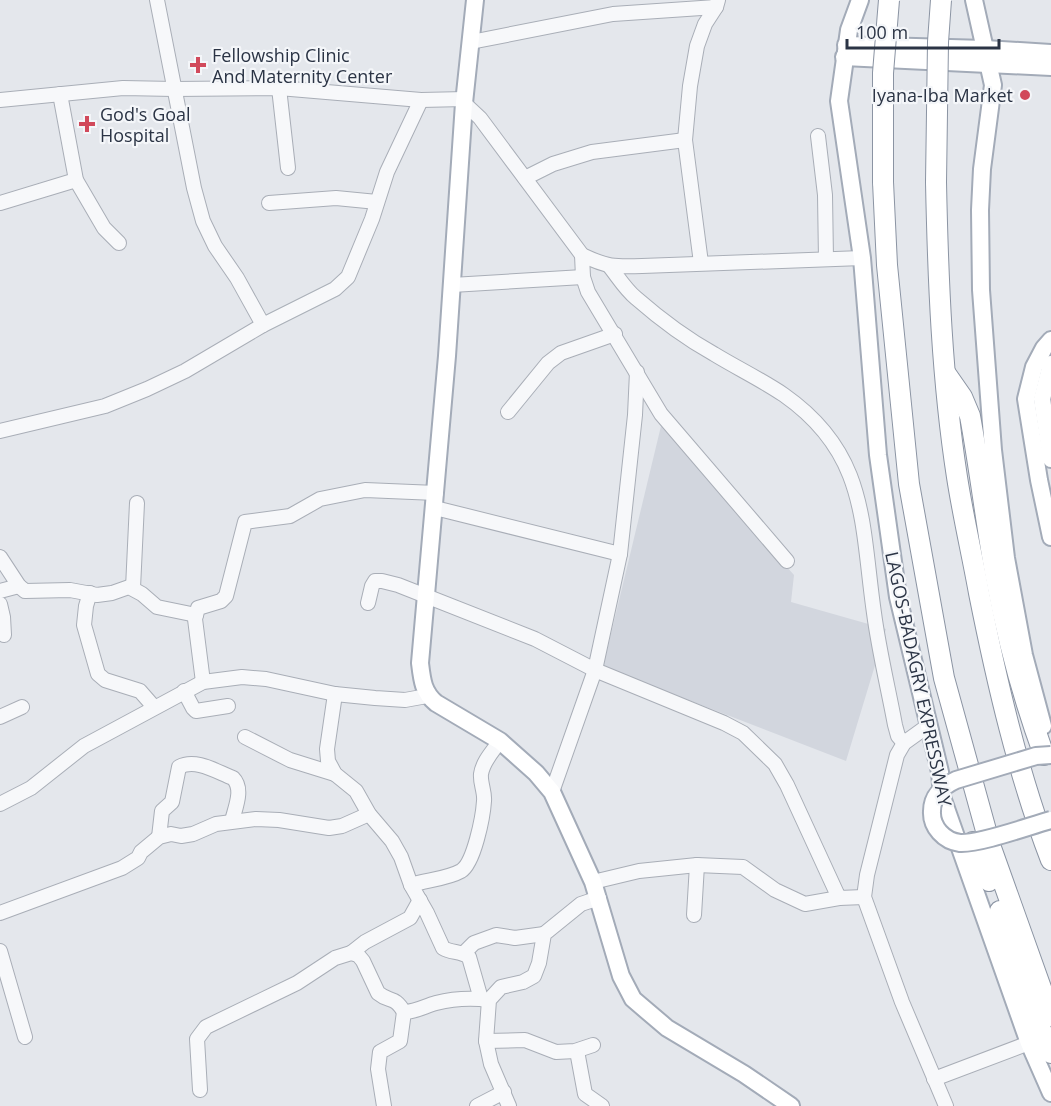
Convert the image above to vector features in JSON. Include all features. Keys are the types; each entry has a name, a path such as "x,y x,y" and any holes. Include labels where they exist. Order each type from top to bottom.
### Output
{"highway":[{"name":"LAGOS-BADAGRY EXPRESSWAY","path":"889,0 883,73 887,265 909,484 944,678 990,845 1043,1016"},
{"path":"941,0 938,42 937,260 945,373 957,476 993,664 1029,795 1051,860"},
{"path":"945,373 962,397 970,416 996,579 1015,662 1033,726 1049,755"},
{"path":"899,384 892,409 892,443 918,597 951,747 956,780"},
{"path":"973,842 1043,1016 1051,1053"}],"main road":[{"path":"475,0 464,101 436,500 420,663 422,680 427,696 500,741 536,773 552,792 596,890 621,976 633,999 666,1028 744,1074 791,1106"},
{"name":"LAGOS-BADAGRY EXPRESSWAY","path":"860,0 849,30 839,101 862,258 881,479 898,597 940,772 942,797 1029,1043 1051,1093"},
{"path":"975,0 993,93 982,169 980,210 981,290 993,450 1006,558 1022,644 1049,755 948,783 937,794 932,812 937,829 947,839 959,843 973,842 1051,820"},
{"path":"845,51 986,56 1051,53"},
{"path":"986,56 1051,67"},
{"path":"1051,340 1044,348 1034,368 1026,399 1051,537"},
{"path":"1051,364 1042,399 1051,459"}],"street":[{"path":"157,0 194,188 204,221 215,246 237,278 263,325"},
{"path":"471,42 613,7 717,3"},
{"path":"701,263 685,140 690,86 697,46 705,24 717,3"},
{"path":"0,100 123,88 279,88 421,100 464,101 480,118 582,255 610,267 862,258"},
{"path":"279,88 288,168"},
{"path":"60,94 76,180 104,228 119,243"},
{"path":"0,431 105,406 147,389 185,371 263,325 335,289 348,276 387,172 421,100"},
{"path":"818,136 825,195 826,259"},
{"path":"525,178 553,165 592,152 685,140"},
{"path":"0,203 76,180"},
{"path":"269,203 336,198 377,202"},
{"path":"582,255 583,277 588,292 661,414 787,561"},
{"path":"610,267 634,297 669,324 710,352 784,395 806,412 828,435 847,464 861,511 879,648 895,725 898,736 904,743"},
{"path":"452,285 583,277"},
{"path":"508,412 548,363 561,353 615,334"},
{"path":"552,792 595,670 620,554 635,415 636,372"},
{"path":"635,415 661,414"},
{"path":"203,682 196,615 198,608 221,601 226,596 245,522 290,516 320,499 365,490 436,500 620,554"},
{"path":"134,588 137,503"},
{"path":"0,557 25,591 70,590 97,595 129,587 134,588 158,607 196,615"},
{"path":"368,603 375,581 398,585 535,639 595,670 743,733 775,764 839,898"},
{"path":"0,591 19,585"},
{"path":"90,594 84,625 98,674 105,680 140,691 154,707"},
{"path":"0,604 4,635"},
{"path":"0,804 31,788 84,746 203,682 242,677 266,679 335,694 405,700 427,696"},
{"path":"184,691 196,711 228,706"},
{"path":"335,694 327,749 328,761 335,774"},
{"path":"0,717 22,707"},
{"path":"929,725 904,743 897,755 867,875 864,897 902,1002 946,1106"},
{"path":"245,737 290,760 335,774 356,791 369,814 392,841 443,948 447,951 464,953 469,957 485,1000 486,1041 491,1064 509,1106"},
{"path":"411,885 451,875 461,871 468,864 482,823 484,799 481,774 484,763 500,741"},
{"path":"159,837 162,811 172,802 179,767 187,763 233,778 237,783 239,790 232,821"},
{"path":"0,913 122,868 138,858 141,852 159,837 171,834 194,834 216,824 232,821 279,820 329,828 342,826 369,814"},
{"path":"464,953 474,943 496,935 515,938 544,934 596,890 639,871 697,865 743,867 775,890 805,904 839,898 864,897"},
{"path":"694,915 697,865"},
{"path":"200,1090 197,1039 206,1027 308,977 316,969 335,958 351,953 365,942 410,918 420,900"},
{"path":"404,1012 412,1012 438,1002 485,1000 501,987 523,982 534,976 539,963 544,934"},
{"path":"0,951 25,1037"},
{"path":"351,953 358,955 363,961 378,993 396,1000 404,1012 400,1041 380,1052 378,1069 384,1106"},
{"path":"486,1041 525,1040 550,1051 577,1051 593,1045"},
{"path":"934,1079 1029,1043"},
{"path":"577,1051 585,1094 602,1106"},
{"path":"477,1106 504,1092"}],"shaded area":[{"path":"661,426 794,575 791,602 886,629 846,761 603,667"}],"place":[{"name":"Fellowship Clinic And Maternity Center","path":"198,65"},
{"name":"Iyana-Iba Market","path":"1025,95"},
{"name":"God's Goal Hospital","path":"87,124"}]}
